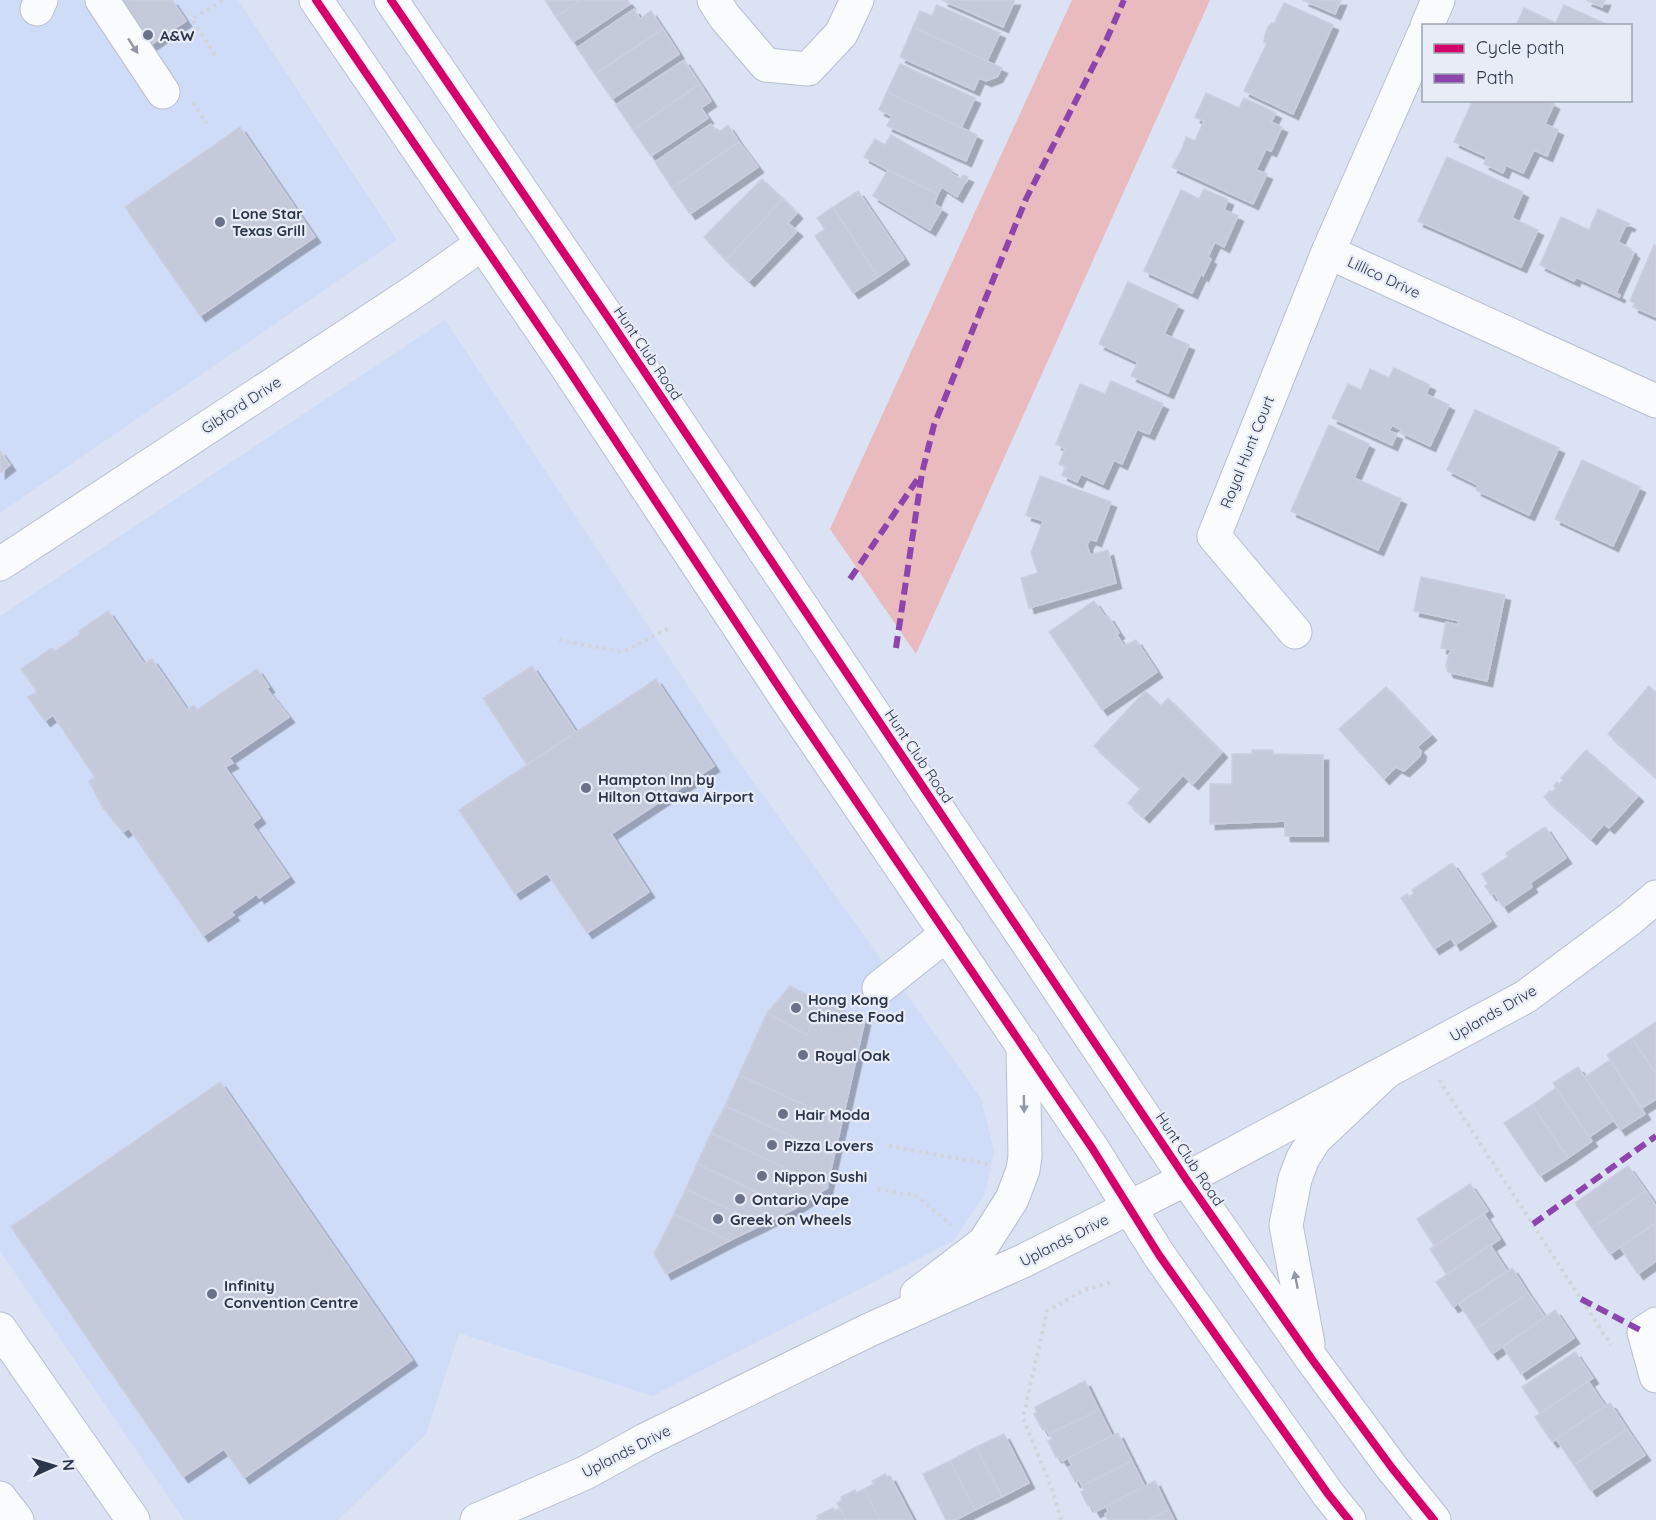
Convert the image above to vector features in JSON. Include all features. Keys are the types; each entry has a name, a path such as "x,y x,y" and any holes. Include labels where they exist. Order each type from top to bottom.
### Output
{"main road":[{"path":"102,0 177,96"},
{"path":"316,0 564,363 792,707 1023,1045 1159,1255 1328,1494 1349,1520"},
{"name":"Hunt Club Road","path":"391,0 626,345 1186,1179 1311,1358 1392,1468 1434,1520"},
{"path":"714,0 766,65 808,69 841,34 857,0"},
{"path":"1428,24 1438,0"},
{"path":"1328,252 1422,39"},
{"name":"Gibford Drive","path":"0,564 409,295 482,244"},
{"name":"Lillico Drive","path":"1328,252 1656,401"},
{"name":"Royal Hunt Court","path":"1295,632 1214,536 1328,252"},
{"name":"Uplands Drive","path":"477,1520 585,1473 645,1440 869,1330 1023,1261 1186,1179 1525,997 1630,920 1656,897"},
{"path":"879,988 947,934"},
{"path":"869,1330 984,1243 1012,1199 1023,1170 1024,1156 1023,1045"},
{"path":"1311,1358 1286,1225 1295,1179 1303,1158 1315,1140 1385,1072"},
{"path":"1656,1324 1644,1332 1656,1376"},
{"path":"0,1329 133,1520"},
{"path":"0,1498 17,1520"}],"path":[{"path":"215,55 192,20 223,0"},
{"path":"177,96 207,123"},
{"path":"559,640 623,652 671,627"},
{"path":"1423,1053 1443,1088 1611,1346"},
{"path":"889,1146 999,1166"},
{"path":"878,1189 917,1196 957,1231"},
{"path":"1061,1520 1052,1489 1023,1418 1047,1311 1084,1290 1113,1282"}],"shaded area":[{"path":"0,0 238,0 397,240 0,513"},
{"path":"1072,0 1210,0 916,654 830,529"},
{"path":"445,320 732,752 981,1098 994,1151 985,1194 953,1241 652,1396 459,1333 426,1434 338,1520 184,1520 0,1251 0,616"}],"building":[{"name":"A&W","path":"108,0 172,0 186,21 143,50"},
{"path":"545,0 581,0 556,17"},
{"path":"581,0 627,0 630,4 573,42 556,17"},
{"path":"942,0 1015,0 1003,27"},
{"path":"1303,0 1341,0 1335,14"},
{"path":"1586,0 1605,0 1602,7"},
{"path":"1284,3 1333,25 1293,114 1244,91 1267,43 1264,42 1268,27 1274,24"},
{"path":"937,5 1000,33 987,61 913,27 920,11 932,16"},
{"path":"1564,5 1606,24 1517,24 1524,8 1556,23"},
{"path":"634,9 640,19 651,11 663,29 595,74 577,48"},
{"path":"913,27 1002,68 997,77 986,81 979,78 974,90 900,57"},
{"path":"663,29 679,54 612,99 595,74"},
{"path":"684,60 700,84 633,130 616,105"},
{"path":"900,64 975,98 961,128 887,92"},
{"path":"700,84 711,101 701,108 708,118 651,156 633,130"},
{"path":"887,92 977,135 966,161 887,126 892,116 879,110"},
{"path":"1206,93 1239,108 1244,98 1276,113 1271,122 1282,127 1271,151 1266,149 1256,170 1267,174 1253,204 1172,167 1186,137 1195,141 1204,121 1195,117"},
{"path":"1472,102 1550,102 1554,104 1545,124 1558,130 1547,156 1534,150 1523,173 1506,165 1503,173 1484,164 1487,157 1454,142"},
{"path":"711,124 718,133 728,125 739,142 672,188 655,162"},
{"name":"Lone Star Texas Grill","path":"240,127 315,237 200,316 125,207"},
{"path":"891,135 952,170 950,173 961,179 963,175 968,177 957,197 942,187 938,194 864,157 875,139 885,145"},
{"path":"739,142 758,167 690,214 672,188"},
{"path":"1447,157 1523,192 1512,218 1538,230 1521,267 1418,221"},
{"path":"888,170 938,194 934,204 942,209 930,230 873,196"},
{"path":"762,179 783,199 726,260 704,237"},
{"path":"1204,189 1228,200 1224,210 1238,216 1224,247 1215,242 1208,257 1211,259 1192,293 1144,271 1181,190 1199,199"},
{"path":"858,191 904,259 878,277 833,207"},
{"path":"783,199 797,213 788,223 797,231 749,281 726,260"},
{"path":"833,207 878,277 853,293 815,236 825,229 817,218"},
{"path":"1598,209 1630,224 1626,225 1618,242 1634,253 1616,293 1620,295 1619,297 1576,277 1574,281 1540,265 1561,217 1589,230"},
{"path":"1654,245 1656,246 1656,317 1633,307 1635,303 1630,301"},
{"path":"1128,282 1178,305 1164,334 1189,345 1168,393 1131,376 1138,362 1099,344"},
{"path":"1394,368 1430,385 1426,394 1449,405 1430,446 1400,432 1401,430 1392,425 1389,431 1397,434 1392,445 1332,418 1348,384 1361,390 1370,369 1389,378"},
{"path":"1111,381 1163,404 1149,434 1137,429 1122,464 1114,460 1103,484 1081,474 1077,482 1062,475 1066,467 1059,464 1065,449 1056,444 1080,384 1105,394"},
{"path":"1475,410 1559,448 1529,515 1476,490 1478,485 1447,470"},
{"path":"1329,425 1369,444 1354,478 1401,499 1378,550 1291,511"},
{"path":"0,451 10,465 0,473"},
{"path":"1582,460 1640,487 1613,546 1555,519"},
{"path":"1040,476 1111,502 1096,541 1090,539 1087,545 1090,555 1108,550 1116,583 1029,608 1021,578 1038,573 1031,553 1043,521 1026,515"},
{"path":"1421,577 1505,595 1487,681 1448,672 1446,665 1452,650 1441,648 1446,622 1458,625 1459,621 1414,611"},
{"path":"1094,601 1105,617 1108,616 1124,646 1136,640 1157,672 1102,710 1049,632"},
{"path":"108,611 144,664 152,659 187,710 194,705 197,710 257,669 269,687 266,688 289,717 229,758 233,763 225,767 260,818 252,824 289,877 259,898 257,894 231,912 234,915 203,936 129,828 123,832 103,808 89,781 95,777 53,715 45,721 28,697 37,692 21,669 52,648 55,651"},
{"path":"532,666 576,732 527,765 483,698"},
{"name":"Hampton Inn by Hilton Ottawa Airport","path":"656,679 714,766 611,834 649,892 587,933 547,873 515,894 459,810"},
{"path":"1649,686 1656,693 1656,777 1608,734"},
{"path":"1386,687 1431,735 1417,747 1421,751 1420,756 1404,771 1396,767 1384,779 1339,729"},
{"path":"1145,691 1161,706 1168,698 1222,752 1193,784 1183,775 1144,817 1128,803 1141,788 1094,746"},
{"path":"1252,750 1273,750 1273,754 1323,755 1323,836 1285,836 1285,821 1210,824 1210,784 1232,784 1232,754 1252,754"},
{"path":"1586,750 1638,796 1609,828 1604,824 1591,839 1544,797 1556,788 1554,786 1557,782 1559,784 1563,780 1561,778"},
{"path":"1545,827 1566,858 1530,883 1532,887 1503,907 1494,893 1491,895 1485,886 1488,884 1482,874 1508,857 1506,853"},
{"path":"1452,863 1491,921 1455,945 1451,938 1434,949 1401,898 1407,894 1409,897 1414,893 1412,890"},
{"name":"Hong Kong Chinese Food","path":"790,986 824,1003 807,1035 767,1013"},
{"name":"Royal Oak","path":"824,1003 865,1020 842,1122 739,1075 767,1013 807,1035"},
{"path":"1656,1022 1656,1074 1632,1038"},
{"path":"1632,1038 1656,1074 1656,1099 1642,1108 1607,1055"},
{"path":"1610,1060 1645,1114 1620,1130 1585,1077"},
{"path":"1578,1067 1614,1120 1589,1137 1553,1083"},
{"name":"Hair Moda","path":"739,1075 842,1122 834,1156 725,1106"},
{"name":"Infinity Convention Centre","path":"220,1082 412,1360 244,1478 224,1449 183,1477 11,1227"},
{"path":"1556,1088 1592,1141 1568,1158 1532,1105"},
{"path":"1532,1105 1568,1158 1540,1176 1504,1123"},
{"name":"Pizza Lovers","path":"725,1106 834,1156 827,1188 711,1133"},
{"name":"Nippon Sushi","path":"711,1133 827,1188 794,1209 697,1164"},
{"name":"Ontario Vape","path":"697,1164 794,1209 762,1225 686,1189"},
{"path":"1628,1166 1646,1191 1592,1228 1575,1203"},
{"path":"1470,1184 1488,1211 1434,1246 1417,1219"},
{"name":"Greek on Wheels","path":"686,1189 762,1225 729,1241 674,1214"},
{"path":"1646,1191 1656,1206 1656,1223 1610,1254 1592,1228"},
{"path":"674,1214 729,1241 666,1274 654,1254"},
{"path":"1484,1214 1500,1239 1447,1275 1430,1249"},
{"path":"1656,1223 1656,1261 1638,1274 1620,1247"},
{"path":"1490,1245 1507,1271 1453,1307 1436,1282"},
{"path":"1512,1268 1528,1293 1476,1329 1459,1304"},
{"path":"1528,1293 1545,1317 1492,1354 1476,1329"},
{"path":"1555,1310 1574,1338 1521,1374 1503,1347"},
{"path":"1575,1352 1593,1378 1540,1414 1522,1387"},
{"path":"1085,1381 1099,1410 1049,1434 1046,1429 1043,1430 1034,1414 1037,1412 1035,1407"},
{"path":"1588,1381 1605,1406 1552,1442 1535,1417"},
{"path":"1610,1403 1627,1429 1574,1465 1556,1439"},
{"path":"1099,1410 1112,1436 1062,1461 1059,1456 1056,1457 1048,1441 1052,1439 1049,1434"},
{"path":"1627,1429 1645,1455 1591,1491 1574,1465"},
{"path":"1118,1433 1132,1461 1082,1486 1079,1480 1075,1482 1068,1468 1072,1466 1068,1458"},
{"path":"1004,1434 1029,1483 1002,1497 976,1447"},
{"path":"976,1447 1002,1497 975,1510 950,1461"},
{"path":"950,1461 975,1510 956,1520 946,1520 923,1474"},
{"path":"1132,1461 1145,1487 1095,1512 1091,1505 1088,1506 1081,1492 1084,1490 1082,1486"},
{"path":"885,1474 887,1477 890,1476 913,1520 880,1520 864,1489 874,1484 872,1481"},
{"path":"1155,1481 1169,1510 1148,1520 1108,1520 1105,1514 1108,1512 1106,1506"},
{"path":"864,1489 880,1520 846,1520 837,1503 842,1500 841,1497 855,1490 856,1493"},
{"path":"833,1508 835,1511 840,1508 846,1520 816,1520 817,1516"},
{"path":"1169,1510 1174,1520 1148,1520"}],"marked path":[{"path":"896,648 922,473 934,425 1026,199 1105,43 1124,0"},
{"path":"850,579 919,477"},
{"path":"1533,1224 1656,1136"},
{"path":"1581,1299 1644,1332"}],"cycle path":[{"path":"316,0 564,363 792,707 1092,1148 1159,1255 1328,1494 1349,1520"},
{"path":"391,0 613,325 1186,1179 1311,1358 1392,1468 1434,1520"}],"place":[{"name":"A&W","path":"148,35"},
{"name":"Lone Star Texas Grill","path":"220,222"},
{"name":"Hampton Inn by Hilton Ottawa Airport","path":"586,788"},
{"name":"Hong Kong Chinese Food","path":"796,1008"},
{"name":"Royal Oak","path":"803,1055"},
{"name":"Hair Moda","path":"783,1114"},
{"name":"Pizza Lovers","path":"772,1145"},
{"name":"Nippon Sushi","path":"762,1176"},
{"name":"Ontario Vape","path":"740,1199"},
{"name":"Greek on Wheels","path":"718,1219"},
{"name":"Infinity Convention Centre","path":"212,1294"}]}
